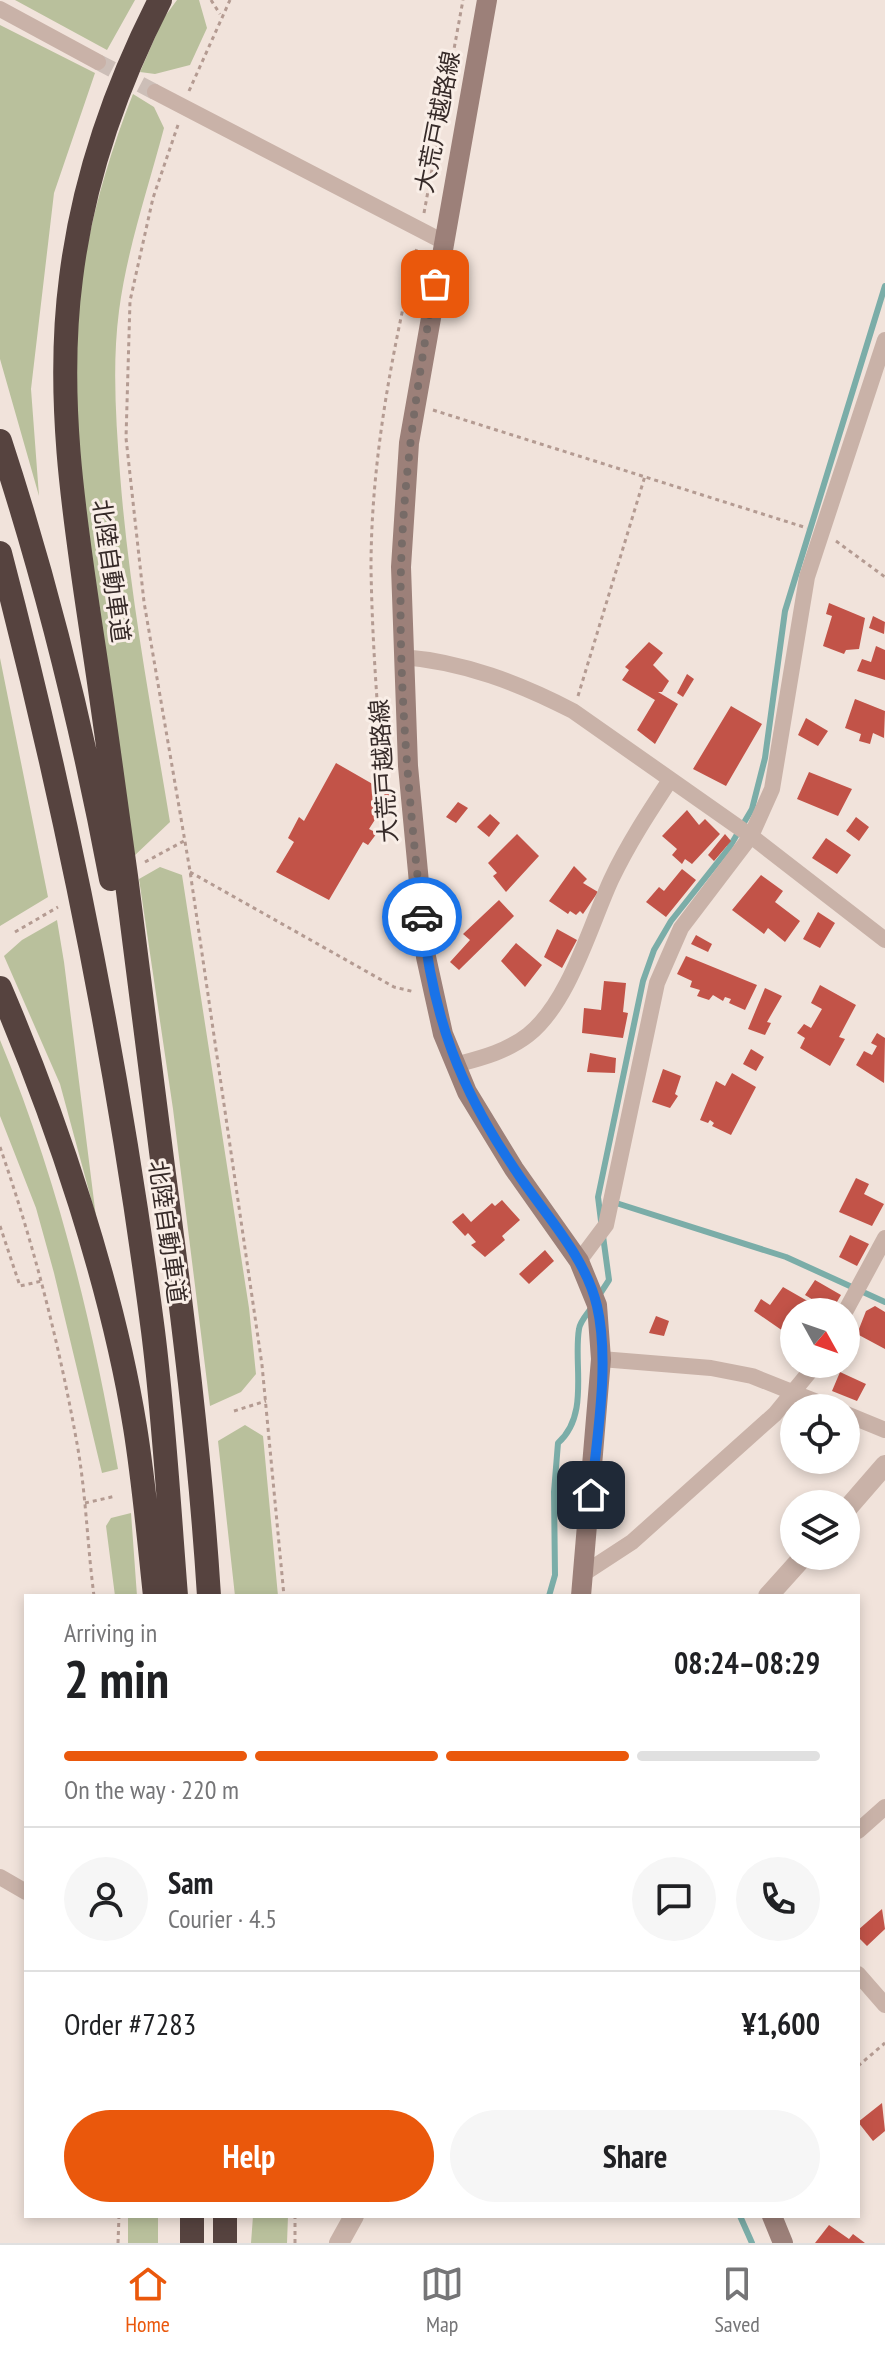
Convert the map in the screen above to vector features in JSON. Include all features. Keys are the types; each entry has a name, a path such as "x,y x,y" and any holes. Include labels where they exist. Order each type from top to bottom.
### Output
{"highway":[{"name":"北陸自動車道","path":"160,0 137,45 105,130 84,205 71,277 66,356 66,432 76,530 115,793 185,1331 209,1594"},
{"name":"北陸自動車道","path":"0,441 39,567 96,801 162,1161"},
{"name":"北陸自動車道","path":"0,553 65,812 128,1150 153,1334 176,1594"},
{"path":"0,988 53,1126 111,1320 135,1426 155,1594"},
{"path":"192,2218 192,2243"},
{"path":"225,2218 225,2243"}],"main road":[{"name":"大荒戸越路線","path":"487,0 414,404 401,567 413,833 431,988 455,1065 467,1092 514,1169 579,1261 597,1305 601,1359 581,1594"},
{"path":"773,2218 783,2243"}],"street":[{"path":"0,9 98,62"},
{"path":"155,92 442,241"},
{"path":"579,1261 606,1225 657,983 667,954 689,916 751,836 772,789 804,593 885,340"},
{"path":"403,657 456,664 541,695 573,711 751,836 885,940"},
{"path":"455,1065 502,1052 529,1034 543,1019 573,970 632,839 670,780"},
{"path":"853,1298 885,1238"},
{"path":"601,1359 711,1368 752,1376 801,1394"},
{"path":"583,1574 632,1542 775,1414 805,1378"},
{"path":"860,1420 885,1430"},
{"path":"860,1494 885,1465"},
{"path":"770,1594 791,1570"},
{"path":"860,1829 885,1807"},
{"path":"0,1877 24,1891"},
{"path":"860,1976 885,2005"},
{"path":"339,2243 353,2218"}],"path":[{"path":"211,0 220,15"},
{"path":"230,0 220,15 153,198 130,301 126,438 144,602 190,871 266,1401 284,1594"},
{"path":"414,404 822,533 854,552 885,577"},
{"path":"573,711 645,476"},
{"path":"143,863 184,841"},
{"path":"190,871 394,987 412,992 431,988"},
{"path":"15,932 58,907"},
{"path":"0,1147 42,1281 77,1439 94,1594"},
{"path":"0,1226 20,1286 42,1281"},
{"path":"234,1411 266,1401"},
{"path":"84,1503 116,1496"},
{"path":"860,2064 885,2043"},
{"path":"118,2243 119,2218"},
{"path":"295,2218 295,2243"}],"green space":[{"path":"15,0 135,0 107,50"},
{"path":"177,0 199,0 207,28 190,65 155,74 140,72 163,19"},
{"path":"0,25 95,73 54,193 31,389 39,496 0,359"},
{"path":"133,94 154,107 164,128 133,242 119,311 116,413 129,562 170,822 133,857 86,527 76,434 74,364 87,246 102,184"},
{"path":"0,658 48,897 0,926"},
{"path":"160,867 182,875 249,1308 256,1374 241,1392 210,1406 173,1109 139,879"},
{"path":"57,920 96,1217 60,1084 4,956 22,940"},
{"path":"0,1040 39,1145 71,1252 97,1359 118,1469 102,1473 36,1208 0,1116"},
{"path":"245,1425 263,1436 278,1594 235,1594 218,1441"},
{"path":"131,1513 137,1594 115,1594 106,1526 111,1518"},
{"path":"128,2218 158,2218 158,2243 128,2243"},
{"path":"253,2218 288,2218 287,2243 251,2243"}],"building":[{"path":"829,603 865,618 859,649 846,650 844,654 823,646 832,616 826,614"},
{"path":"873,616 885,622 884,634 869,628"},
{"path":"649,642 663,653 653,665 669,681 662,692 658,692 678,704 655,744 637,730 655,700 622,680 629,670 625,667"},
{"path":"876,646 885,650 885,680 857,671 862,659 871,662"},
{"path":"687,674 694,679 683,697 677,693"},
{"path":"855,699 885,711 884,738 873,733 870,744 859,741 861,734 845,728"},
{"path":"731,706 762,724 726,786 693,769"},
{"path":"806,718 828,731 818,746 798,735"},
{"path":"336,763 390,794 386,799 398,806 393,813 383,807 369,829 377,833 368,845 363,842 329,900 276,872 294,842 288,838 299,817 304,821"},
{"path":"809,772 852,789 838,816 797,799"},
{"path":"458,802 468,808 456,823 446,817"},
{"path":"687,810 699,825 705,819 720,834 692,864 685,859 682,864 672,855 677,849 662,836"},
{"path":"490,814 500,823 489,837 477,827"},
{"path":"856,817 869,827 859,841 846,831"},
{"path":"517,834 539,856 506,892 493,876 497,873 488,863"},
{"path":"725,834 731,841 714,861 708,855"},
{"path":"826,838 851,855 837,874 812,858"},
{"path":"574,866 587,879 583,883 598,892 583,914 580,911 576,915 570,911 568,914 549,901"},
{"path":"682,869 696,880 666,917 646,902 659,887 664,891"},
{"path":"761,875 783,891 775,902 800,921 785,942 768,928 764,934 732,910"},
{"path":"499,900 514,916 459,970 450,962 470,940 463,934"},
{"path":"818,912 835,923 820,948 803,939"},
{"path":"557,929 577,940 562,968 544,957"},
{"path":"696,935 712,944 708,952 691,944"},
{"path":"516,943 542,965 525,987 501,961"},
{"path":"686,956 757,985 745,1010 729,1003 731,999 725,997 723,1001 713,995 709,1000 697,996 700,990 690,987 692,981 677,974"},
{"path":"604,981 626,983 623,1012 628,1013 623,1038 582,1033 584,1008 601,1010"},
{"path":"820,985 856,1005 839,1037 845,1039 830,1066 800,1048 805,1038 797,1033 804,1024 811,1028 822,1009 811,1003"},
{"path":"765,988 782,996 767,1022 771,1023 765,1035 748,1029"},
{"path":"877,1033 885,1038 884,1083 856,1065 864,1051 872,1055 877,1046 871,1043"},
{"path":"751,1049 764,1057 756,1071 743,1064"},
{"path":"590,1053 616,1058 615,1073 587,1072"},
{"path":"663,1069 681,1076 675,1094 678,1096 670,1108 652,1102"},
{"path":"732,1073 756,1087 731,1135 712,1126 714,1123 710,1120 708,1123 700,1120 716,1081 725,1086"},
{"path":"856,1178 869,1184 864,1194 884,1204 872,1226 839,1212"},
{"path":"502,1200 520,1220 502,1236 505,1240 485,1257 471,1245 476,1242 468,1233 465,1236 452,1222 463,1213 471,1222 492,1203 495,1206"},
{"path":"850,1235 869,1244 857,1266 839,1257"},
{"path":"545,1250 554,1261 529,1284 519,1274"},
{"path":"815,1280 841,1295 839,1298 810,1298 805,1295"},
{"path":"783,1287 802,1298 780,1298 780,1329 754,1311 761,1299 770,1305"},
{"path":"875,1306 885,1312 885,1349 860,1336 866,1311"},
{"path":"656,1316 669,1321 664,1336 649,1333"},
{"path":"837,1378 853,1378 866,1384 860,1395 832,1391"},
{"path":"882,1909 885,1929 867,1946 860,1939 860,1928"},
{"path":"882,2103 885,2131 873,2141 860,2120"},
{"path":"829,2225 849,2239 853,2234 865,2243 815,2243"}],"waterway":[{"path":"601,1221 598,1197 643,981 654,950 671,921 729,848 752,809 765,758 785,611 885,286"},
{"path":"613,1202 786,1257 885,1302"},
{"path":"598,1297 609,1280 603,1236"},
{"path":"550,1594 555,1575 554,1492 558,1443 574,1418 579,1329 592,1307"},
{"path":"741,2218 752,2243"}],"tunnel":[{"path":"98,62 155,92"}],"way so far":[{"path":"422,917 408,766 401,567 409,443 435,284"}],"route":[{"path":"422,917 431,988 443,1034 467,1092 514,1169 579,1261 597,1305 601,1359 591,1495"}]}
